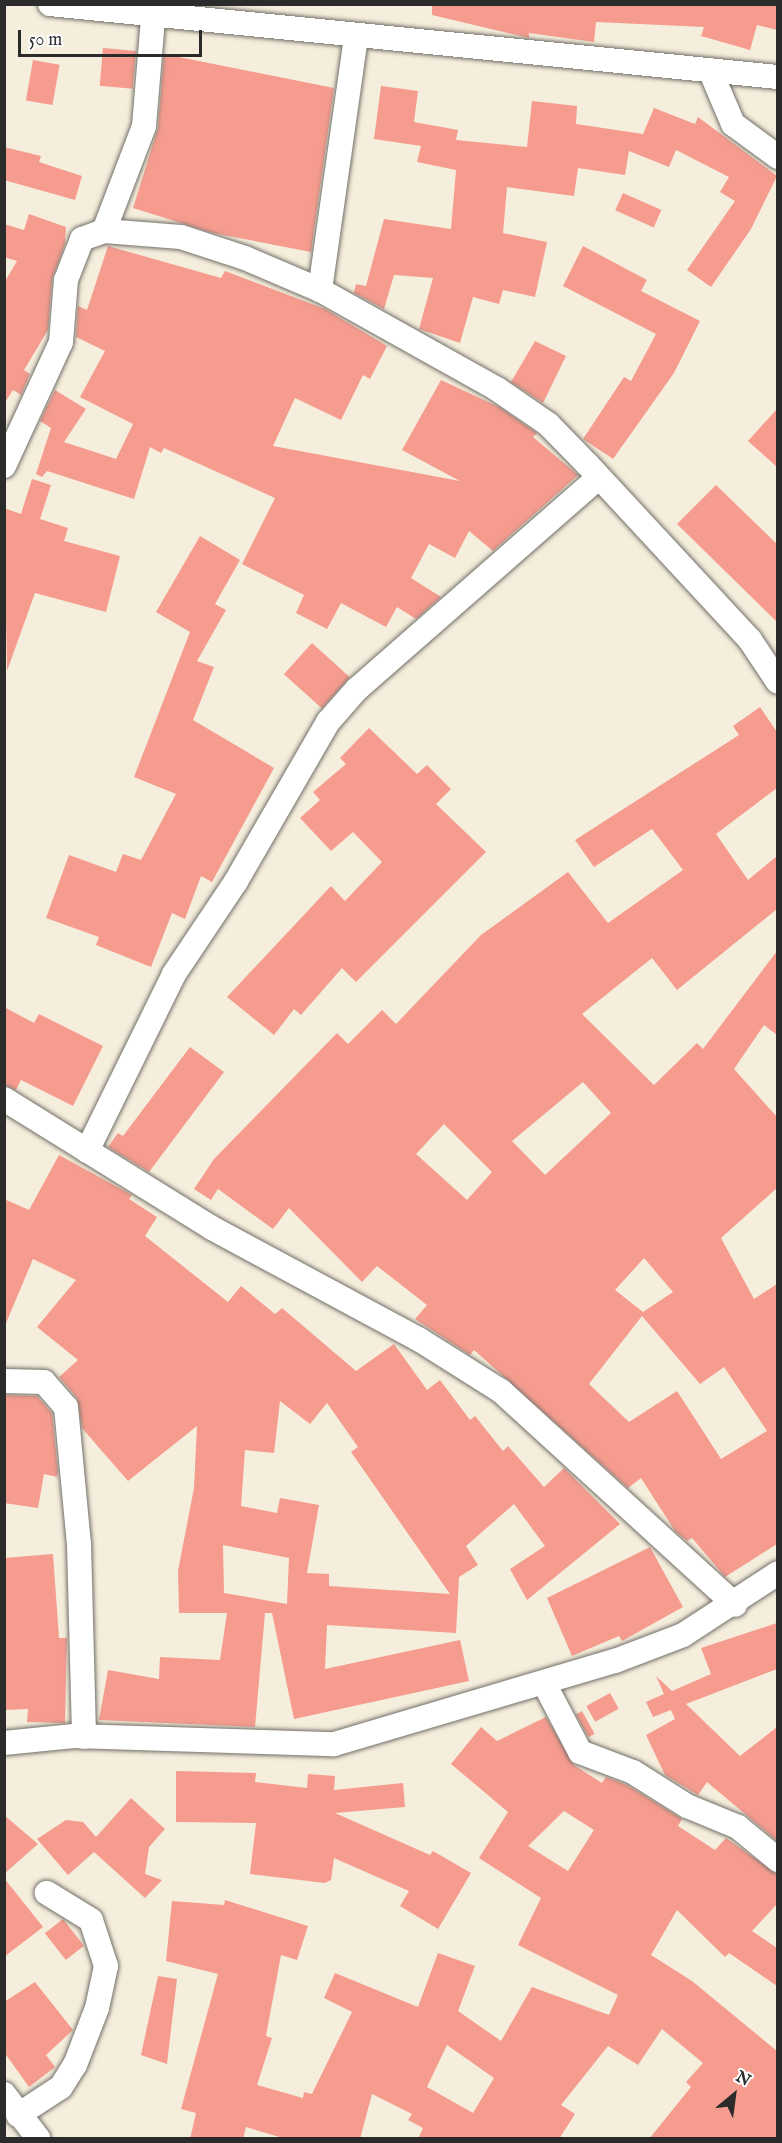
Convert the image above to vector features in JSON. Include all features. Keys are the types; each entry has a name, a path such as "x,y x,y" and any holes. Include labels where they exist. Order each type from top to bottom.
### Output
{"street":[{"path":"50,4 153,18 777,77"},
{"path":"104,231 144,126 153,18"},
{"path":"320,290 356,37"},
{"path":"710,70 733,124 777,157"},
{"path":"4,466 61,342 66,280 82,239 104,231 181,237 320,290 497,389 548,424 750,640 777,682"},
{"path":"87,1151 174,974 235,883 328,722 357,689 598,478"},
{"path":"4,1099 87,1151 501,1391 735,1605"},
{"path":"4,1381 44,1382 66,1407 79,1544 84,1737"},
{"path":"4,1743 84,1737 334,1744 544,1683 683,1635 735,1605 776,1575"},
{"path":"544,1683 579,1752 633,1772 687,1806 738,1827 777,1860"},
{"path":"18,2115 61,2087 75,2065 97,2008 106,1966 91,1920 47,1893"},
{"path":"4,2094 38,2139"}],"building":[{"path":"432,4 777,4 777,30 757,25 750,50 701,36 704,27 596,22 594,42 529,33 529,38 432,15"},
{"path":"103,48 136,51 133,89 100,86"},
{"path":"164,54 334,88 311,252 213,233 133,208 158,128"},
{"path":"33,60 60,65 52,105 26,100"},
{"path":"381,86 418,91 414,122 458,130 456,140 527,147 532,101 577,106 576,124 643,134 654,108 695,124 698,117 777,176 751,229 711,287 687,270 735,201 720,192 729,177 676,150 669,167 629,151 625,175 578,168 574,196 507,187 503,233 547,242 535,297 503,290 499,304 473,297 460,343 419,329 433,278 394,275 384,309 354,293 356,284 366,286 384,219 451,229 456,170 417,162 421,146 374,139"},
{"path":"4,147 41,156 39,162 82,176 75,200 4,180"},
{"path":"623,193 661,210 654,227 615,210"},
{"path":"29,214 66,227 65,244 52,279 48,330 24,370 30,374 21,395 13,390 4,404 4,283 17,261 4,257 4,224 24,230"},
{"path":"108,246 221,278 225,271 325,309 387,346 370,379 363,375 341,420 295,398 273,446 460,481 402,450 441,380 499,407 537,433 533,437 578,475 493,551 469,531 455,558 429,544 411,578 441,597 416,619 397,607 386,627 341,603 327,629 296,613 304,595 242,564 275,498 164,448 161,453 150,447 134,499 47,471 42,477 36,474 51,428 40,421 55,390 86,409 64,442 116,459 133,424 80,397 105,351 76,337 78,306 87,310"},
{"path":"583,246 647,280 641,291 700,321 674,373 613,459 583,439 624,377 631,381 656,334 563,286"},
{"path":"535,341 566,356 543,403 511,382"},
{"path":"777,409 777,467 748,441"},
{"path":"32,479 51,485 40,519 68,528 64,541 120,556 106,612 35,593 7,671 4,508 21,514"},
{"path":"716,485 777,544 777,622 677,524"},
{"path":"200,536 240,560 215,604 226,610 197,661 214,667 193,720 274,768 212,882 201,876 185,919 172,913 151,967 96,945 99,937 46,918 69,855 116,872 123,854 141,860 176,794 134,777 190,632 156,612"},
{"path":"312,643 350,677 322,708 284,674"},
{"path":"760,707 777,732 777,788 716,834 748,880 777,856 777,909 677,990 652,958 582,1014 654,1085 697,1043 703,1049 777,951 777,1035 764,1025 734,1069 777,1117 777,1188 721,1238 754,1299 777,1284 777,1544 725,1577 692,1538 687,1541 675,1531 641,1478 628,1488 474,1350 470,1355 415,1319 427,1305 377,1266 362,1282 289,1208 273,1229 218,1189 211,1200 194,1189 214,1159 337,1033 348,1044 382,1010 396,1024 481,935 568,872 608,923 683,870 652,829 594,867 575,840 739,735 733,726","holes":["583,1082 611,1113 545,1175 512,1141","444,1124 492,1172 467,1200 416,1154","644,1258 673,1292 643,1312 615,1290","642,1316 700,1384 724,1367 767,1431 721,1459 677,1391 629,1422 589,1384"]},
{"path":"369,728 417,774 427,765 451,789 436,804 486,852 356,982 342,968 301,1015 294,1009 274,1035 227,997 331,886 345,901 382,862 353,832 331,851 300,818 320,800 313,792 346,764 340,758"},
{"path":"4,1007 34,1023 39,1014 103,1046 73,1106 21,1080 16,1090 4,1085"},
{"path":"190,1047 224,1072 149,1172 108,1147 118,1133 123,1136"},
{"path":"59,1155 132,1195 129,1199 157,1217 145,1236 228,1302 241,1286 275,1314 282,1308 356,1371 394,1344 427,1390 440,1380 470,1420 475,1416 503,1451 508,1446 544,1487 564,1468 620,1524 527,1600 510,1569 545,1546 514,1504 466,1546 478,1565 459,1577 456,1633 327,1625 325,1669 460,1640 469,1681 294,1719 272,1613 265,1613 255,1727 99,1720 108,1670 159,1679 160,1657 220,1660 227,1613 179,1613 178,1571 194,1488 197,1426 128,1481 82,1428 77,1398 59,1377 78,1360 37,1327 76,1280 33,1259 4,1328 4,1199 29,1210","holes":["280,1401 310,1424 327,1403 358,1447 351,1452 450,1594 329,1586 329,1574 307,1573 319,1505 280,1498 277,1513 241,1506 245,1450 274,1453","223,1545 289,1558 287,1604 224,1593"]},
{"path":"4,1395 37,1396 52,1413 58,1472 57,1477 44,1474 38,1508 4,1503"},
{"path":"650,1547 683,1607 622,1641 619,1636 572,1656 547,1598"},
{"path":"53,1554 59,1638 67,1638 65,1723 27,1722 28,1709 4,1710 4,1558"},
{"path":"777,1623 777,1669 686,1704 740,1756 777,1727 777,1841 707,1782 698,1795 665,1775 646,1735 675,1719 671,1710 653,1717 646,1702 664,1694 656,1676 672,1691 711,1674 701,1648"},
{"path":"610,1693 619,1709 595,1722 586,1706"},
{"path":"582,1711 595,1734 588,1737 576,1714"},
{"path":"546,1717 574,1765 602,1783 606,1777 627,1785 682,1819 678,1826 715,1850 726,1838 777,1874 777,1904 752,1931 777,1948 777,1986 729,1953 725,1957 677,1910 651,1955 692,1981 777,2051 777,2139 649,2139 691,2087 686,2082 703,2063 662,2029 638,2065 608,2046 561,2105 575,2114 559,2139 418,2139 423,2128 408,2120 412,2114 372,2094 360,2139 286,2139 246,2127 243,2139 190,2139 196,2113 181,2109 218,1974 166,1961 172,1901 224,1905 225,1900 308,1926 297,1960 281,1955 266,2036 272,2038 257,2085 303,2098 304,2092 312,2094 352,2012 324,1998 335,1973 418,2007 438,1953 475,1966 458,2011 501,2041 532,1987 609,2015 618,1995 518,1945 541,1898 479,1858 508,1812 451,1764 481,1727 497,1741","holes":["564,1811 594,1830 568,1871 528,1846","447,2045 494,2078 473,2113 427,2087"]},
{"path":"176,1771 256,1773 255,1782 307,1788 308,1774 335,1776 334,1790 403,1783 405,1807 335,1813 430,1855 433,1851 471,1873 438,1929 400,1906 409,1891 334,1858 331,1880 325,1883 250,1874 256,1823 176,1822"},
{"path":"131,1798 165,1829 149,1847 145,1874 162,1880 145,1898 94,1852 68,1875 37,1839 66,1820 83,1822 96,1837"},
{"path":"4,1815 38,1844 4,1874"},
{"path":"4,1878 43,1927 4,1957"},
{"path":"63,1919 84,1946 66,1960 45,1933"},
{"path":"158,1976 177,1979 167,2064 141,2055"},
{"path":"35,1982 73,2030 46,2055 55,2067 29,2087 4,2052 4,2002"}]}
